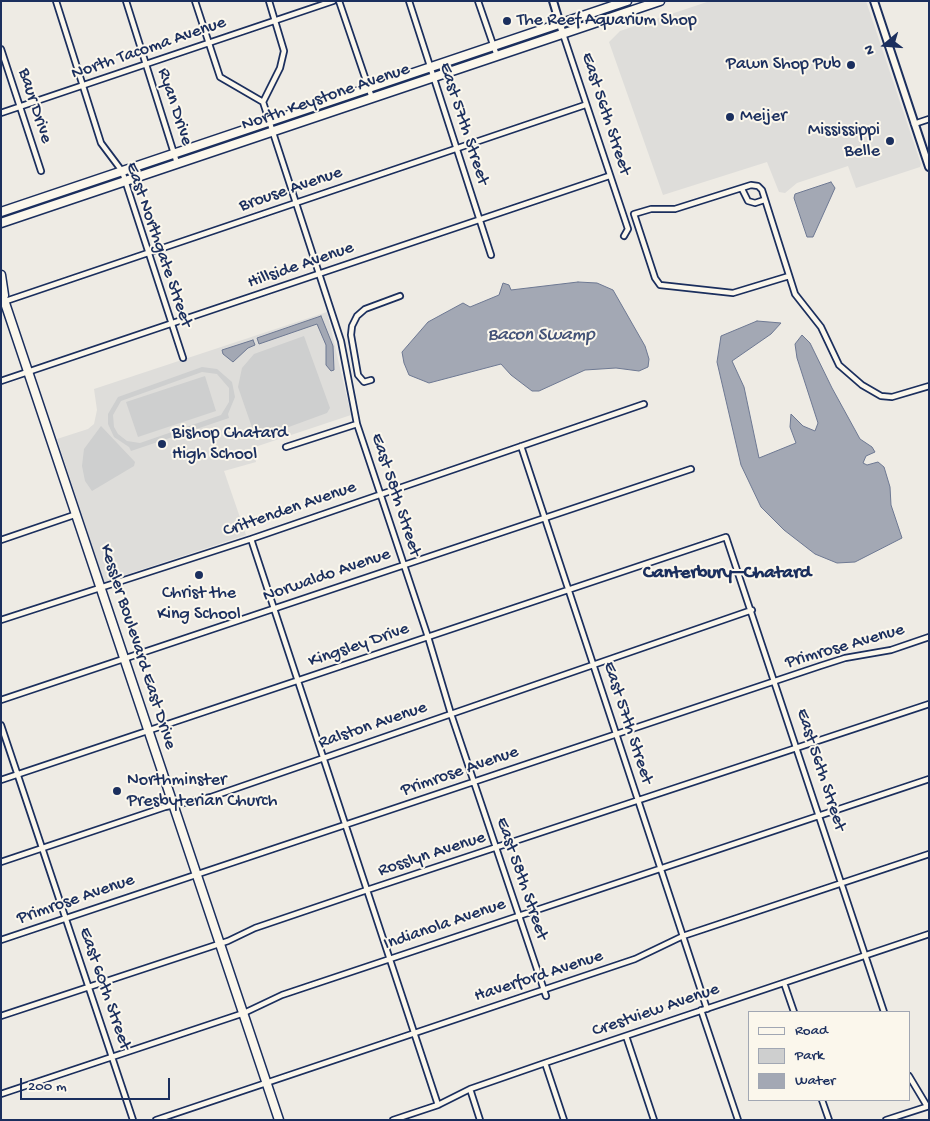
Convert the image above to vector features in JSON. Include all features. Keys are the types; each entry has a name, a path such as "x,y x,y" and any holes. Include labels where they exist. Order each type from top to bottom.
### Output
{"main road":[{"name":"North Keystone Avenue","path":"1,212 627,1"},
{"name":"North Keystone Avenue","path":"1,223 657,2"},
{"name":"Kessler Boulevard East Drive","path":"1,276 4,296 279,1120"}],"street":[{"name":"East Northgate Street","path":"56,1 102,145 122,171 183,358"},
{"name":"Ryan Drive","path":"126,1 178,164"},
{"path":"195,1 220,77 263,102 283,58 283,44 269,1"},
{"name":"North Tacoma Avenue","path":"1,113 333,1"},
{"path":"339,1 372,98"},
{"name":"East 57th Street","path":"409,1 491,255"},
{"path":"478,1 497,56"},
{"name":"East 56th Street","path":"553,1 609,176 628,228 624,236"},
{"path":"874,1 929,167"},
{"name":"Baur Drive","path":"1,49 41,171"},
{"name":"East 58th Street","path":"263,102 341,341 357,424 428,637 450,714 546,996"},
{"name":"Brouse Avenue","path":"4,296 149,252 586,105"},
{"path":"914,124 929,119"},
{"name":"Hillside Avenue","path":"1,381 609,176"},
{"path":"789,276 733,293 663,286 655,278 634,214 651,209 675,209 757,186 762,190 798,300 821,327 839,365 862,385 876,394 888,397 929,386"},
{"path":"742,189 748,201 755,203 764,200"},
{"path":"371,380 364,382 359,377 352,339 352,326 362,311 400,296"},
{"path":"341,341 352,339"},
{"name":"Crittenden Avenue","path":"1,620 251,538 644,404"},
{"path":"286,447 357,424"},
{"name":"East 57th Street","path":"521,446 707,1008"},
{"name":"Norwaldo Avenue","path":"1,700 691,469"},
{"path":"1,540 77,514"},
{"name":"East 56th Street","path":"726,537 752,610 884,1011"},
{"name":"Kingsley Drive","path":"1,780 726,537"},
{"path":"251,538 438,1105"},
{"name":"Ralston Avenue","path":"1,862 174,805 210,797 752,610"},
{"name":"Primrose Avenue","path":"1,940 845,658 892,650 929,637"},
{"name":"Rosslyn Avenue","path":"1,1016 220,943 259,927 367,890 929,704"},
{"name":"East 60th Street","path":"1,725 133,1120"},
{"name":"Indianola Avenue","path":"1,1094 244,1013 280,995 929,779"},
{"name":"Haverford Avenue","path":"156,1120 635,960 683,936 929,854"},
{"name":"Crestview Avenue","path":"393,1120 438,1105 470,1089 929,934"},
{"path":"784,983 794,1011"},
{"path":"701,1010 738,1120"},
{"path":"626,1036 654,1120"},
{"path":"545,1063 564,1120"},
{"path":"886,1120 928,1106 910,1078"},
{"path":"470,1089 480,1120"},
{"path":"822,1101 829,1120"}],"shaded area":[{"path":"710,1 866,1 921,164 920,167 856,188 848,166 797,183 785,193 779,192 767,162 663,195 609,42 620,31"},
{"name":"Bishop Chatard High School","path":"327,312 351,415 252,448 256,462 224,471 246,535 104,582 57,439 88,429 94,424 97,410 94,389"}],"green space":[{"path":"304,336 330,408 327,413 256,439 238,387 242,368 254,354"},
{"path":"202,367 217,369 232,382 235,397 228,414 229,418 131,451 129,447 114,437 108,424 108,414 118,397","holes":["202,372 217,374 229,388 229,402 221,415 140,443 127,441 118,434 114,427 113,415 121,401"]},
{"path":"205,376 216,411 138,437 126,402"},
{"path":"101,426 135,462 134,466 92,491 85,481 82,466 84,449"}],"water":[{"path":"831,182 835,188 813,237 807,237 794,198 795,194"},
{"name":"Bacon Swamp","path":"578,282 597,283 613,290 645,346 649,359 648,367 639,371 616,368 585,370 539,391 532,391 511,375 501,364 429,383 409,375 402,352 428,322 463,303 470,307 499,295 503,283 509,285 511,290"},
{"path":"321,316 333,346 334,370 331,371 326,365 326,345 317,324 259,344 257,338"},
{"path":"757,321 781,323 771,334 732,361 744,387 759,458 796,443 790,427 791,414 803,426 815,431 818,423 797,358 795,344 802,335 810,343 860,439 872,447 875,452 866,456 863,463 867,465 878,462 884,467 890,487 891,505 902,538 855,562 837,563 815,554 784,530 761,507 741,465 717,362 721,336"},
{"path":"253,340 255,345 248,348 233,362 223,354 222,350"}],"place":[{"name":"The Reef Aquarium Shop","path":"507,21"},
{"name":"Pawn Shop Pub","path":"851,65"},
{"name":"Meijer","path":"730,117"},
{"name":"Mississippi Belle","path":"890,141"},
{"name":"Bishop Chatard High School","path":"162,444"},
{"name":"Christ the King School","path":"199,575"},
{"name":"Northminster Presbyterian Church","path":"117,791"}],"district":[{"name":"Canterbury–Chatard","path":"727,574"}]}
